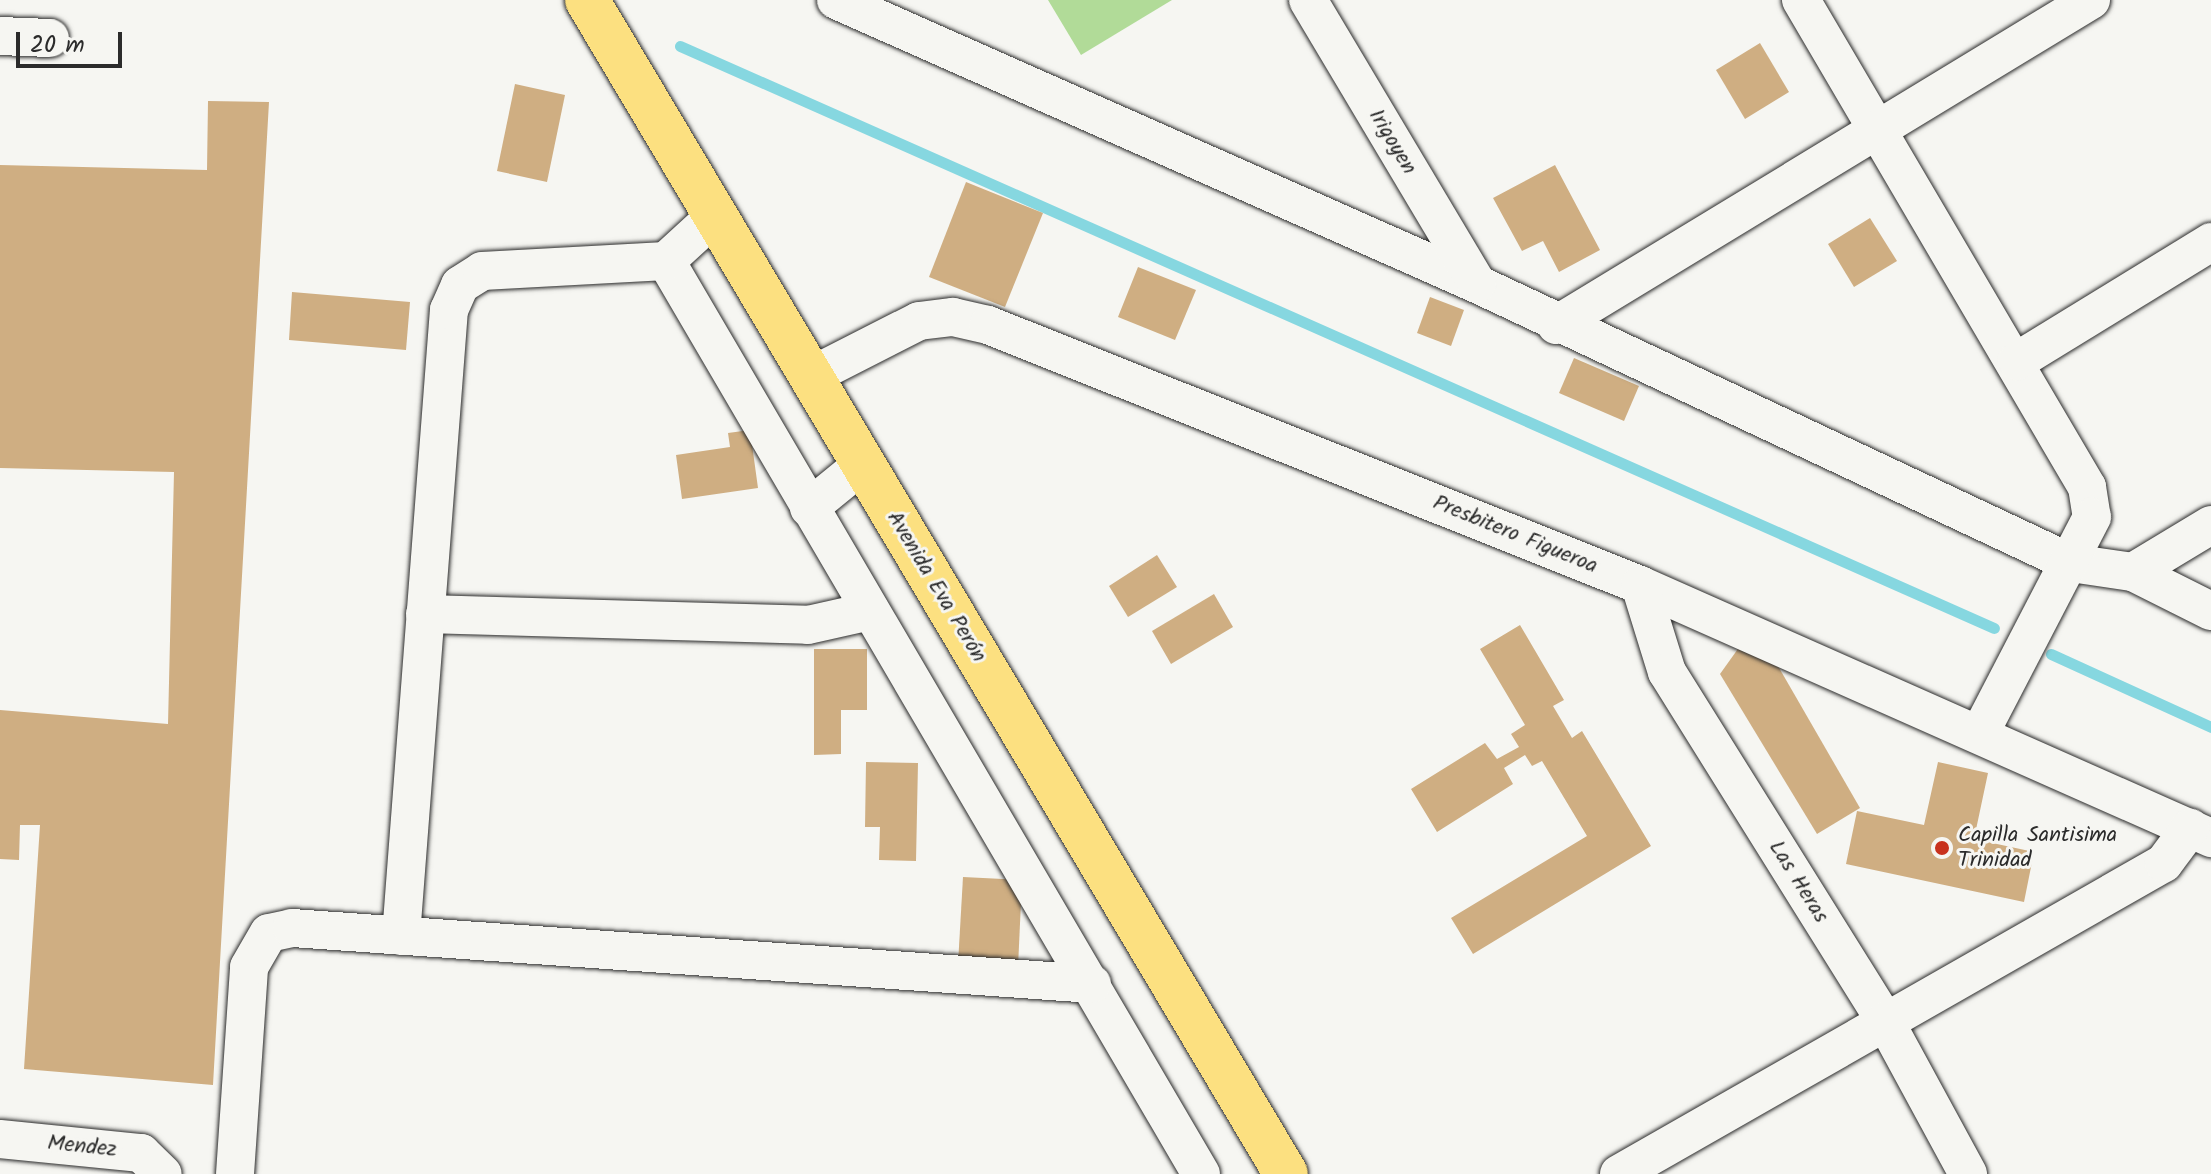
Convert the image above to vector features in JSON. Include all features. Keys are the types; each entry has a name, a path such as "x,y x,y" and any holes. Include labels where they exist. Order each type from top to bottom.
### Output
{"main road":[{"name":"Avenida Eva Perón","path":"587,0 1286,1174"}],"street":[{"path":"836,0 1477,284 1556,325 2071,563 2133,572 2211,611"},
{"name":"Irigoyen","path":"1308,0 1477,284"},
{"path":"1801,0 2017,361 2087,487 2092,517 2071,563 1981,731"},
{"path":"1556,325 2091,0"},
{"path":"0,36 50,38"},
{"path":"401,936 449,310 460,285 482,271 666,261 714,217"},
{"path":"2017,361 2211,242"},
{"path":"666,261 1201,1174"},
{"name":"Presbitero Figueroa","path":"811,376 919,321 953,317 988,325 1640,585 1981,731 2200,833"},
{"path":"809,508 863,464"},
{"path":"2133,572 2211,525"},
{"name":"Las Heras","path":"1640,585 1667,672 1885,1021 1968,1174"},
{"path":"425,614 808,625 870,611"},
{"path":"1619,1174 2164,863 2200,833"},
{"path":"235,1174 255,946 292,928 1092,984"},
{"name":"Mendez","path":"0,1139 141,1153 162,1169"}],"green space":[{"path":"1048,0 1172,0 1081,55"}],"building":[{"path":"1760,43 1789,92 1745,119 1716,70"},
{"path":"515,84 565,95 547,182 497,171"},
{"path":"208,101 269,102 213,1085 24,1069 40,825 20,825 19,860 0,859 0,710 168,724 174,472 0,468 0,165 207,170"},
{"path":"1555,165 1600,250 1559,272 1543,241 1522,251 1493,198"},
{"path":"966,182 1043,213 1005,307 929,277"},
{"path":"1870,218 1897,261 1854,287 1828,244"},
{"path":"1138,267 1196,290 1175,340 1118,317"},
{"path":"292,292 410,302 406,350 289,340"},
{"path":"1430,297 1464,310 1451,346 1417,333"},
{"path":"1574,358 1639,386 1624,421 1559,393"},
{"path":"750,430 758,488 682,499 676,455 730,447 728,433"},
{"path":"1157,555 1177,587 1128,617 1109,586"},
{"path":"1214,594 1233,627 1171,664 1152,631"},
{"path":"1520,625 1564,700 1553,706 1572,738 1582,731 1651,846 1473,954 1451,918 1587,836 1542,761 1532,766 1525,755 1504,768 1513,784 1437,832 1411,789 1485,743 1497,759 1519,747 1511,734 1525,725 1480,649"},
{"path":"1740,646 1771,654 1860,808 1817,834 1720,674"},
{"path":"814,649 867,649 867,710 841,710 841,754 814,755"},
{"path":"866,762 918,763 916,861 879,860 880,827 865,827"},
{"path":"1938,762 1988,773 1974,839 2034,852 2024,902 1846,864 1857,811 1924,825"},
{"path":"963,877 1022,880 1018,967 958,964"}],"waterway":[{"path":"680,46 1994,628"},
{"path":"2051,654 2211,727"}],"place":[{"name":"Capilla Santisima Trinidad","path":"1942,848"}]}
